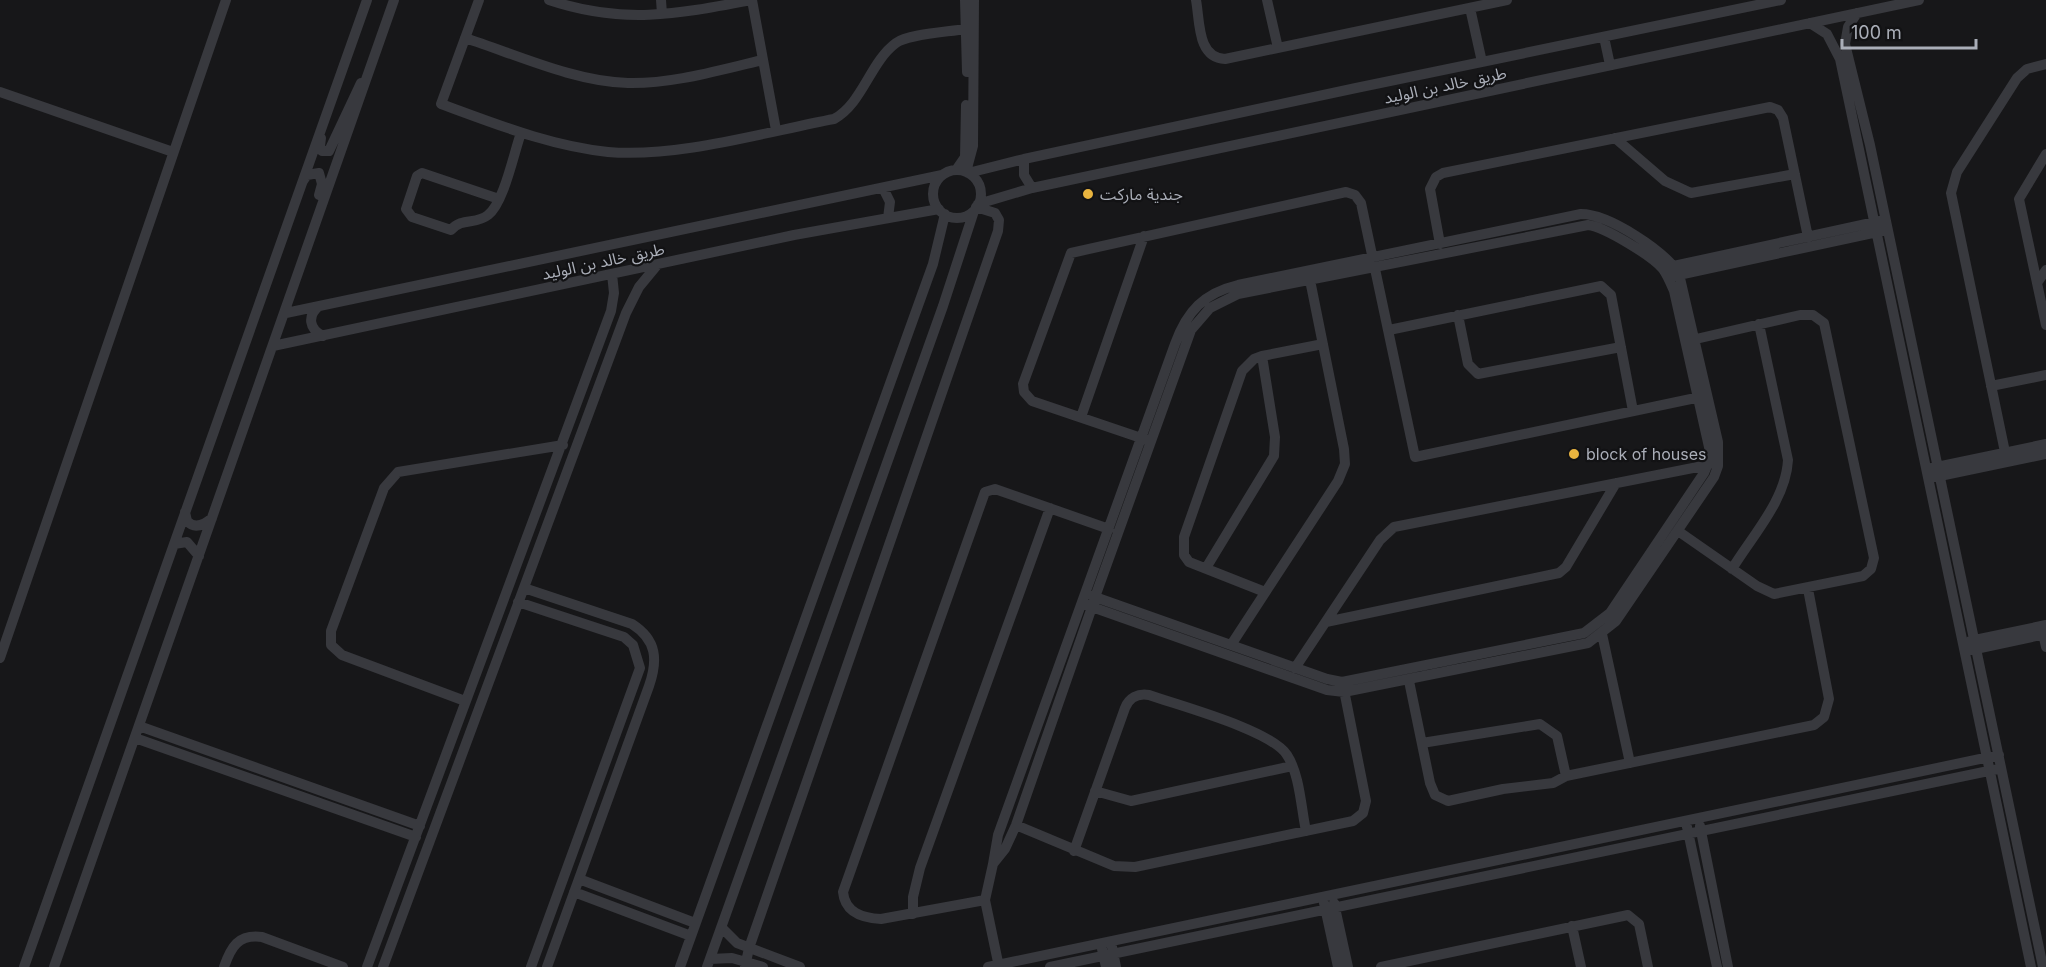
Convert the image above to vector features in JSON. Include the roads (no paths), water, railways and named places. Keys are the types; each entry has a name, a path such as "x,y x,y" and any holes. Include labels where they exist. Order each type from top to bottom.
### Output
{"street":[{"path":"0,658 225,0"},
{"path":"24,967 367,0"},
{"path":"54,967 286,313 312,231 394,0"},
{"path":"479,0 441,104 521,133 563,145 636,152 690,146 840,115 894,44 965,29"},
{"path":"549,0 577,9 609,15 641,17 752,0 776,130"},
{"path":"662,0 662,14"},
{"path":"963,172 965,0"},
{"path":"963,172 973,146 974,0"},
{"path":"1196,0 1204,48 1213,57 1225,59 1507,0"},
{"path":"1267,0 1278,48"},
{"path":"1448,0 1450,12"},
{"name":"طريق خالد بن الوليد","path":"963,172 1781,0"},
{"name":"طريق خالد بن الوليد","path":"976,207 1032,188 1919,0"},
{"path":"1470,8 1482,62"},
{"path":"1857,13 1848,27 1846,52 1887,225 1933,472"},
{"path":"1810,23 1827,34 1838,53 1875,228 1933,472 1993,756 2043,967"},
{"path":"1604,37 1610,65"},
{"path":"465,38 591,78 627,83 666,81 763,60"},
{"path":"2005,452 1951,193 1956,172 2021,73 2046,64"},
{"path":"333,97 320,146 325,152 329,151 349,104 369,71"},
{"path":"0,92 173,152"},
{"path":"1440,244 1430,189 1436,177 1443,173 1770,107 1781,114 1808,237"},
{"path":"499,199 422,173 417,176 406,209 412,217 451,230 460,222 473,222 489,214 499,199 521,133"},
{"path":"1615,138 1665,181 1691,194 1795,174"},
{"path":"2046,154 2019,199 2046,325"},
{"path":"1024,159 1024,174 1032,188"},
{"path":"302,183 307,175 315,172 322,176 312,231"},
{"path":"680,967 933,264 942,212 933,195 937,181 942,175 963,172 978,183 981,197 709,963"},
{"name":"طريق خالد بن الوليد","path":"286,313 942,175"},
{"path":"883,188 890,202 888,218"},
{"path":"1147,440 1032,401 1024,392 1023,384 1040,333 1071,253 1346,192 1355,195 1361,203 1415,457 1704,396"},
{"path":"746,964 749,948 998,231 999,220 995,213 976,207 960,217 942,212"},
{"name":"طريق خالد بن الوليد","path":"273,346 658,264 888,218 942,212"},
{"path":"1089,600 1317,686 1343,687 1409,681 1572,648 1602,634 1617,621 1637,583 1708,465 1710,442 1696,339 1663,255 1605,218 1589,214 1440,244 1419,253"},
{"path":"1887,225 1671,271 1603,229 1588,225 1238,285 1204,298 1191,311 1181,327 1147,440 1089,600 998,835 985,900 995,966 1993,756"},
{"path":"1671,271 1808,237 1875,228"},
{"path":"1081,417 1144,236"},
{"path":"993,864 1005,849 1016,825 1089,600 1109,529 1191,330 1199,319 1226,298 1310,280 1375,262"},
{"path":"382,967 610,355 639,287 658,264"},
{"path":"2037,283 2046,270"},
{"path":"1089,600 1231,645 1343,687 1571,638 1596,626 1637,583 1678,531 1718,466 1719,442 1674,291 1671,271"},
{"path":"367,967 611,311 614,293 612,274"},
{"path":"1231,645 1343,471 1344,448 1310,280"},
{"path":"1389,330 1601,286 1611,295 1633,411"},
{"path":"320,306 312,314 311,322 314,329 323,336"},
{"path":"1678,531 1765,591 1774,594 1808,589 1863,576 1871,569 1874,558 1827,329 1819,319 1807,314 1696,339"},
{"path":"1458,315 1468,364 1478,374 1621,347"},
{"path":"1732,569 1780,492 1788,470 1788,460 1759,324"},
{"path":"1265,592 1190,562 1184,555 1184,537 1242,371 1254,359 1323,344"},
{"path":"597,350 610,355"},
{"path":"1206,568 1274,456 1275,437 1262,357"},
{"path":"1991,386 2046,375"},
{"path":"1933,472 2005,452 2046,444"},
{"path":"465,701 342,655 331,645 331,631 384,488 398,472 563,445"},
{"path":"1933,472 2046,454"},
{"path":"1295,668 1385,533 1394,527 1708,465"},
{"path":"1326,622 1559,573 1566,567 1616,483"},
{"path":"985,900 881,919 852,911 844,899 845,885 985,492 995,489 1109,529"},
{"path":"913,914 913,897 920,868 1050,508"},
{"path":"185,512 187,521 194,525 205,524 213,518"},
{"path":"174,544 187,542 199,556"},
{"path":"524,588 632,624 643,631 652,643 656,654 654,670 547,967"},
{"path":"1409,681 1432,791 1443,800 1553,783 1566,776 1820,722 1827,711 1829,699 1808,589"},
{"path":"519,602 624,636 633,645 638,656 637,682 531,967"},
{"path":"1970,646 2044,630 2046,647"},
{"path":"1602,634 1630,763"},
{"path":"1016,825 1114,866 1135,867 1353,821 1366,808 1343,687"},
{"path":"1074,851 1127,703 1140,694 1149,695 1269,738 1280,746 1292,766 1306,831"},
{"path":"1422,743 1540,723 1557,736 1566,776"},
{"path":"139,726 418,832"},
{"path":"135,738 418,832"},
{"path":"1948,765 1951,779"},
{"path":"1095,792 1131,801 1292,766"},
{"path":"1050,967 1108,959 1264,922 1996,769"},
{"path":"1996,769 2031,967"},
{"path":"602,776 615,780"},
{"path":"1698,818 1728,967"},
{"path":"1686,820 1717,967"},
{"path":"1521,855 1524,868"},
{"path":"579,879 695,923"},
{"path":"574,892 691,936"},
{"path":"1328,896 1338,967"},
{"path":"1330,908 1348,967"},
{"path":"1262,910 1264,922"},
{"path":"1381,967 1413,964 1621,915 1635,918 1639,924 1648,967"},
{"path":"1572,926 1581,967"},
{"path":"722,928 737,943 800,967"},
{"path":"224,967 232,946 240,939 251,936 343,967"},
{"path":"1106,942 1108,959 1116,967"},
{"path":"709,963 732,958 746,964 763,967"}],"place":[{"name":"جندية ماركت","path":"1088,194"},
{"name":"block of houses","path":"1574,454"}]}
